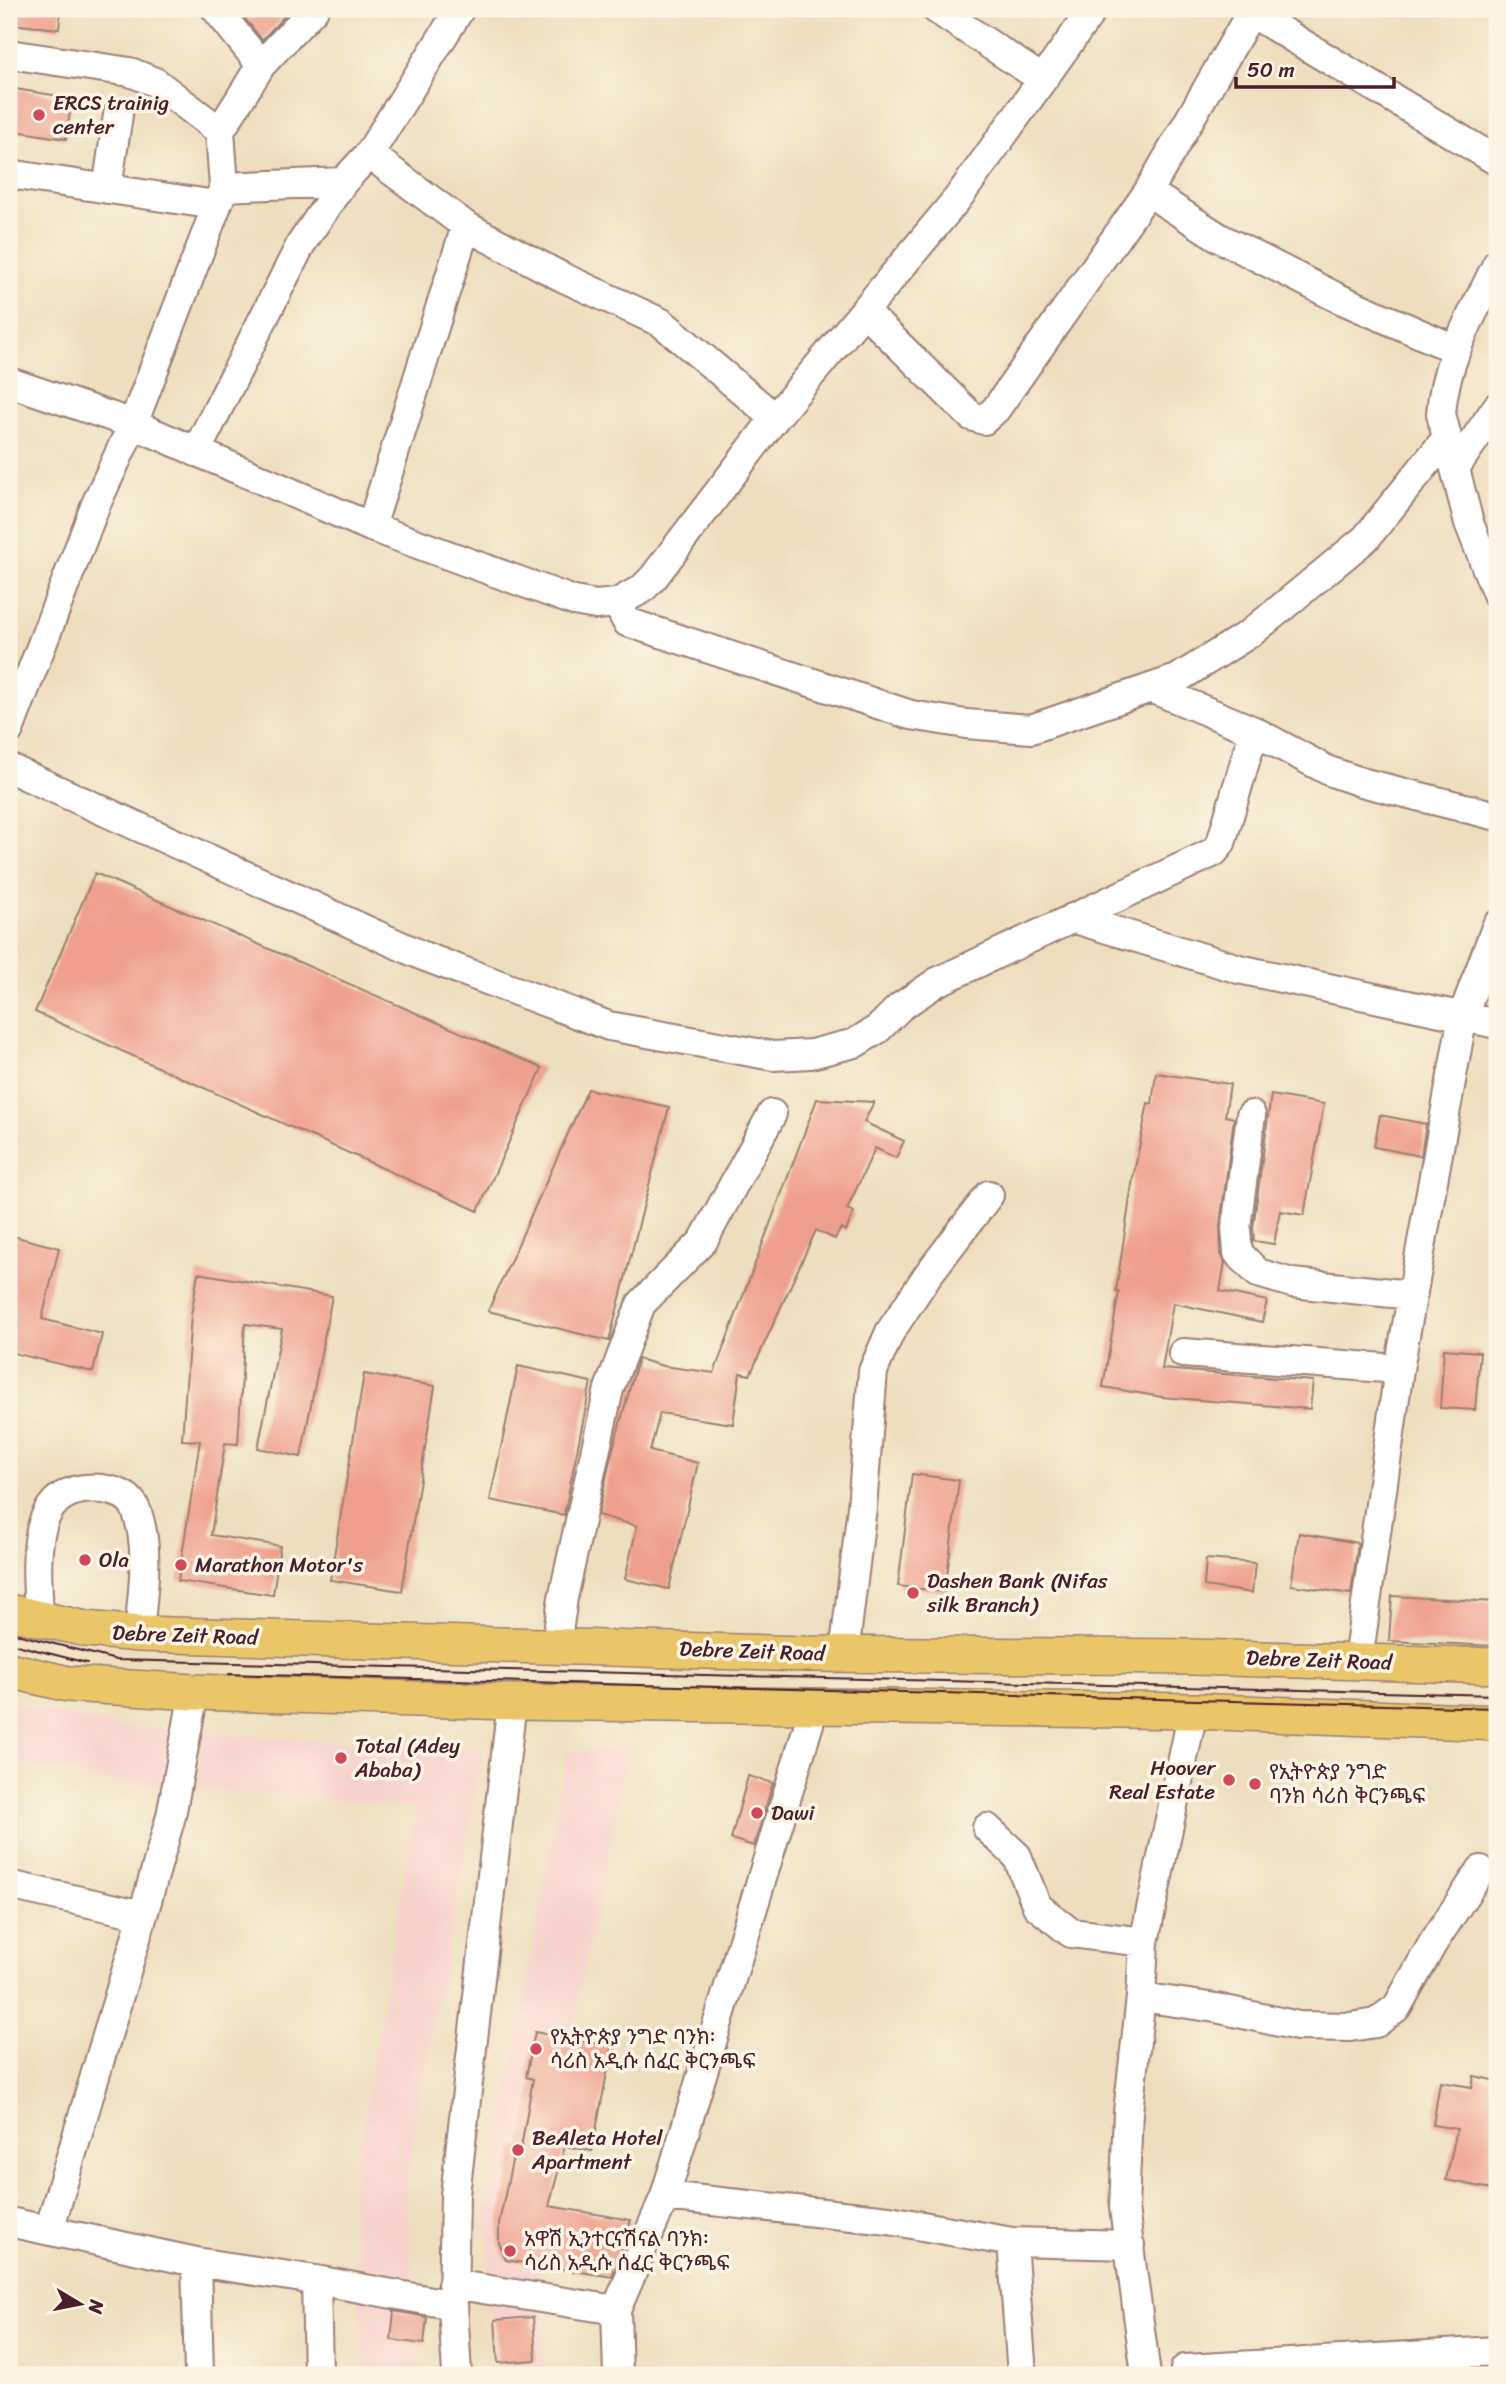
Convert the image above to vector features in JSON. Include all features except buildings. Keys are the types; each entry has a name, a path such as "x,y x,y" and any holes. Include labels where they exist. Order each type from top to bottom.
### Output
{"main road":[{"name":"Debre Zeit Road","path":"24,1616 107,1632 139,1634 844,1654 1192,1657 1497,1666"},
{"path":"9,1670 68,1684 194,1692 512,1702 1193,1711 1497,1723"}],"street":[{"path":"216,9 261,65"},
{"path":"9,730 96,504 133,424 220,196 220,131 261,65 314,9"},
{"path":"196,452 301,244 343,182 369,154 460,9"},
{"path":"936,9 1042,79"},
{"path":"9,382 133,424 371,527 574,601 596,605 617,603 642,589 653,578 775,418 958,198 1093,9"},
{"path":"864,311 971,416 984,420 996,409 1148,192 1250,10 1497,161"},
{"path":"9,54 130,72 155,82 220,131"},
{"path":"107,189 117,115"},
{"path":"369,154 466,226 560,276 662,323 775,418"},
{"path":"9,174 107,189 220,196 343,182"},
{"path":"1148,192 1243,250 1338,298 1455,349"},
{"path":"371,527 466,226"},
{"path":"1497,264 1455,349 1441,414 1469,523 1497,594"},
{"path":"1455,468 1496,412"},
{"path":"617,603 627,622 911,715 966,724 1031,729 1177,679 1251,632 1366,538 1446,439"},
{"path":"1151,688 1254,730 1329,771 1361,782 1497,816"},
{"path":"9,768 424,956 502,988 609,1026 773,1056 811,1054 855,1043 878,1029 900,1007 937,982 1214,852 1221,843 1254,730"},
{"path":"1073,918 1239,969 1497,1024"},
{"path":"1358,1661 1399,1369 1463,1015 1497,925"},
{"path":"556,1646 609,1389 641,1304 703,1241 772,1114"},
{"path":"1251,1115 1236,1228 1238,1252 1258,1273 1292,1283 1412,1295"},
{"path":"844,1654 862,1507 873,1371 890,1332 927,1276 989,1195"},
{"path":"1183,1353 1399,1369"},
{"path":"24,1616 38,1537 48,1510 62,1496 91,1488 120,1491 136,1508 143,1539 139,1634"},
{"path":"49,2230 171,1816 194,1692"},
{"path":"457,2375 452,2295 455,2195 512,1702"},
{"path":"618,2375 616,2310 665,2196 815,1704"},
{"path":"1146,2375 1124,2208 1127,2125 1141,1997 1144,1942 1193,1711"},
{"path":"987,1828 1017,1856 1037,1906 1071,1933 1144,1942"},
{"path":"1141,1997 1216,2008 1298,2026 1350,2027 1376,2023 1396,2007 1480,1870"},
{"path":"9,1885 143,1915"},
{"path":"665,2196 889,2220 1012,2242 1130,2245"},
{"path":"9,2222 196,2262 316,2280 616,2310"},
{"path":"1012,2242 1022,2375"},
{"path":"196,2262 199,2375"},
{"path":"316,2280 318,2375"},
{"path":"1185,2369 1313,2369 1497,2351"}],"shaded area":[{"path":"9,1701 127,1728 483,1751 406,2184 420,2375 365,2375 351,2194 416,1807 122,1783 9,1762"},
{"path":"629,1750 535,2211 545,2375 495,2375 486,2215 567,1751"}],"tram line":[{"path":"9,1632 116,1660 1497,1695"},
{"path":"9,1643 87,1663"},
{"path":"229,1674 1497,1708"}],"place":[{"name":"ERCS trainig center","path":"39,115"},
{"name":"Ola","path":"85,1560"},
{"name":"Marathon Motor's","path":"181,1565"},
{"name":"Dashen Bank (Nifas silk Branch)","path":"913,1593"},
{"name":"Total (Adey Ababa)","path":"341,1758"},
{"name":"Hoover Real Estate","path":"1229,1780"},
{"name":"የኢትዮጵያ ንግድ ባንክ ሳሪስ ቅርንጫፍ","path":"1255,1784"},
{"name":"Dawi","path":"757,1813"},
{"name":"የኢትዮጵያ ንግድ ባንክ፡ ሳሪስ አዲሱ ሰፈር ቅርንጫፍ","path":"536,2049"},
{"name":"BeAleta Hotel Apartment","path":"518,2150"},
{"name":"አዋሽ ኢንተርናሽናል ባንክ፡ ሳሪስ አዲሱ ሰፈር ቅርንጫፍ","path":"510,2251"}]}
